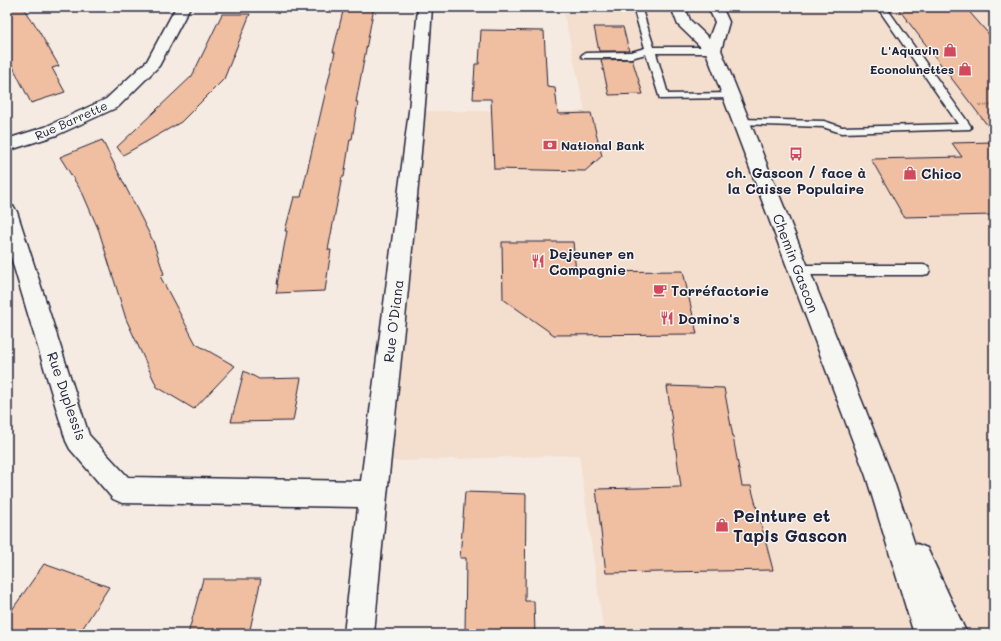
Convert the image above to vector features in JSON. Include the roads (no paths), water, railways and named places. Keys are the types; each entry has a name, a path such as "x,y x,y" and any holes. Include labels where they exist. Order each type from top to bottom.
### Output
{"street":[{"name":"Rue Barrette","path":"7,145 51,131 112,103 154,64 182,7"},
{"name":"Rue O'Diana","path":"359,634 373,494 418,111 425,7"},
{"name":"Chemin Gascon","path":"678,7 683,22 713,50 879,476 952,634"},
{"path":"713,50 722,22 715,7"},
{"name":"Rue Duplessis","path":"7,212 79,441 122,490 373,494"},
{"name":"Chemin Gascon","path":"879,476 929,634"}],"lane":[{"path":"637,7 664,97 731,96"},
{"path":"741,122 824,124 841,130 966,127 881,7"},
{"path":"586,56 631,55 650,50 713,50"},
{"path":"631,55 653,61"},
{"path":"798,270 923,270"}],"place":[{"name":"L'Aquavin","path":"950,50"},
{"name":"Econolunettes","path":"965,69"},
{"name":"National Bank","path":"550,145"},
{"name":"ch. Gascon / face à la Caisse Populaire","path":"796,154"},
{"name":"Chico","path":"910,173"},
{"name":"Dejeuner en Compagnie","path":"538,261"},
{"name":"Torréfactorie","path":"660,290"},
{"name":"Domino's","path":"667,318"},
{"name":"Peinture et Tapis Gascon","path":"722,525"}]}
